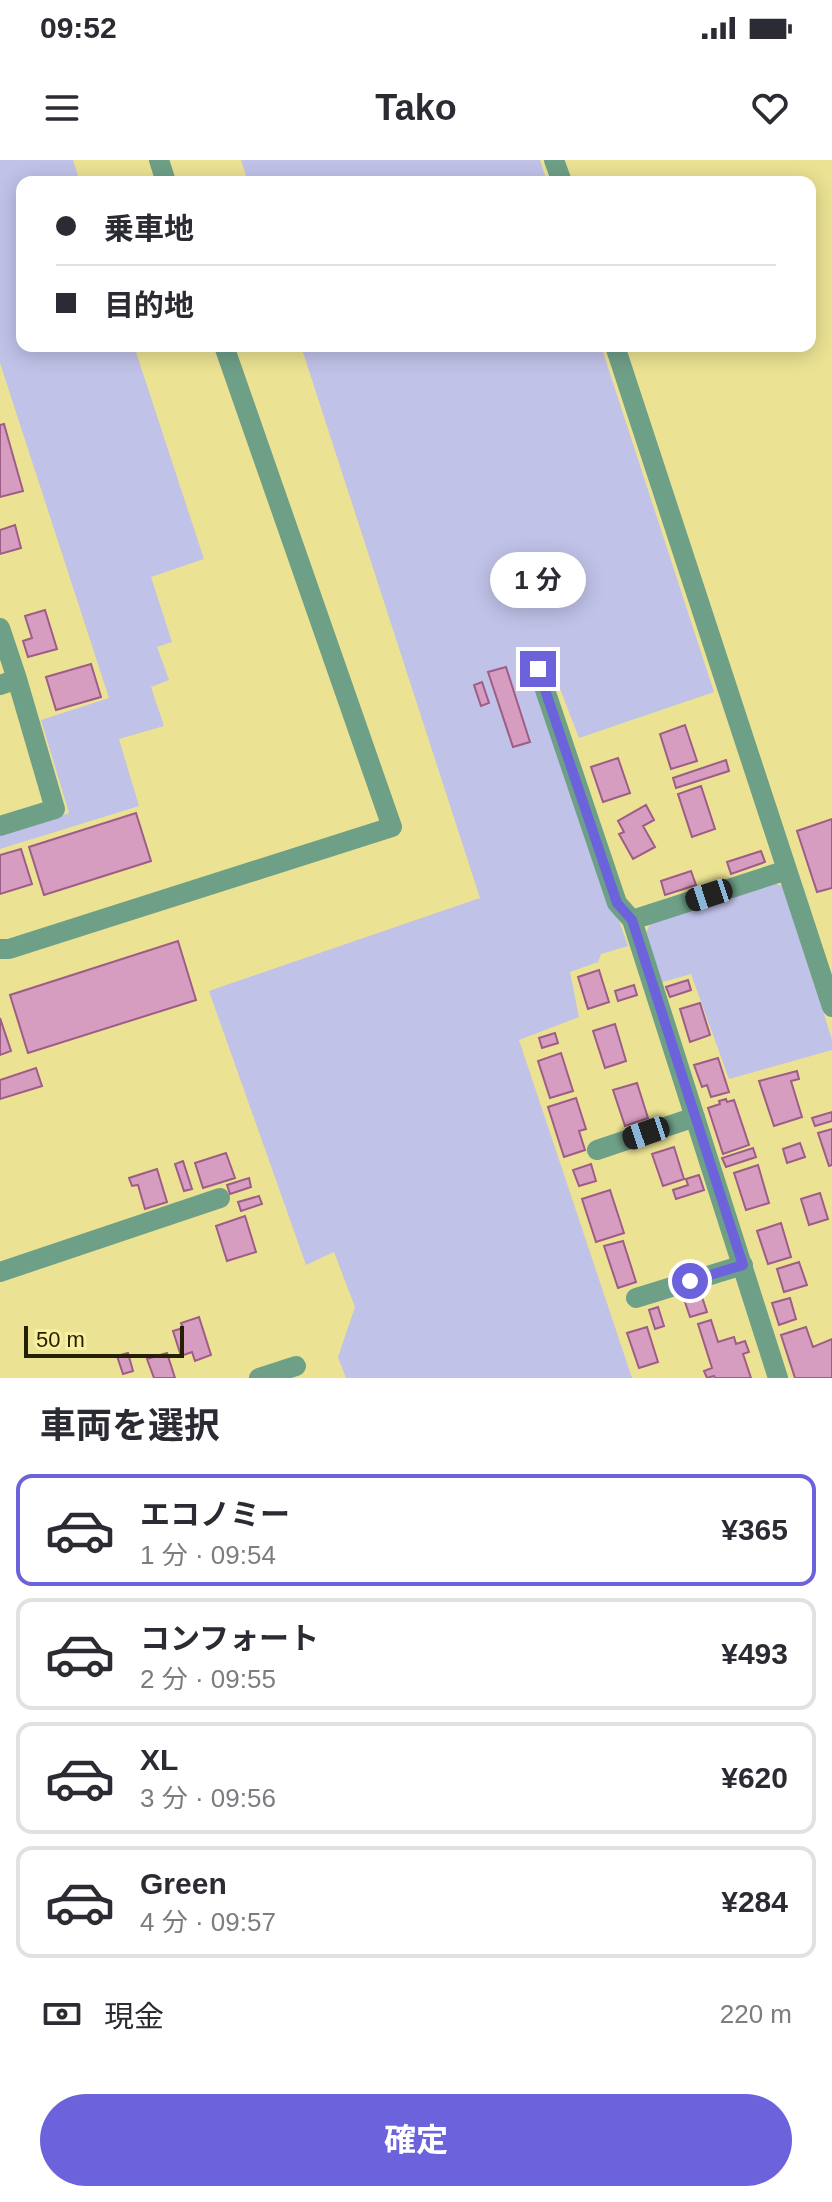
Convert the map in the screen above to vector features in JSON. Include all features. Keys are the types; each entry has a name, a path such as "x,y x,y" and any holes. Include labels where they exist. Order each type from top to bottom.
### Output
{"street":[{"path":"0,949 9,949 392,827 226,352"},
{"path":"617,352 832,1007"},
{"path":"0,628 9,682 55,809 0,826"},
{"path":"538,669 617,903 632,920 778,1378"},
{"path":"632,920 787,870"},
{"path":"597,1150 695,1117"},
{"path":"0,1272 220,1198"},
{"path":"636,1298 743,1265"},
{"path":"259,1378 296,1366"}],"shaded area":[{"path":"0,160 73,160 78,176 16,176 16,352 136,352 204,559 151,577 172,642 157,647 169,680 151,687 164,726 119,739 139,806 0,849 0,835 69,813 41,720 109,698 0,363"},
{"path":"241,160 540,160 545,176 246,176"},
{"path":"303,352 603,352 714,692 579,738 549,660 529,666 628,946 601,954 598,962 570,972 579,1017 519,1040 632,1378 346,1378 338,1357 355,1307 334,1252 306,1265 209,991 480,898"},
{"path":"774,883 785,887 832,1040 832,1050 729,1079 691,974 659,983 643,940 652,919"}],"building":[{"path":"4,424 23,491 0,497 0,425"},
{"path":"15,525 21,548 0,554 0,530"},
{"path":"45,610 57,649 28,657 23,641 32,638 25,616"},
{"path":"91,664 101,697 56,710 46,677"},
{"path":"506,667 530,742 513,747 488,672"},
{"path":"482,682 489,703 481,706 474,685"},
{"path":"685,725 697,761 671,769 660,734"},
{"path":"618,758 630,793 603,802 591,767"},
{"path":"726,760 729,771 676,788 673,778"},
{"path":"701,786 715,829 692,837 678,794"},
{"path":"646,805 654,820 643,826 655,847 633,859 619,834 624,832 618,821"},
{"path":"136,813 151,861 44,895 29,847"},
{"path":"832,819 832,888 817,892 797,831"},
{"path":"21,849 32,884 0,894 0,855"},
{"path":"761,851 765,862 731,874 727,862"},
{"path":"691,871 696,885 665,895 661,881"},
{"path":"178,941 196,1000 28,1053 10,995"},
{"path":"599,970 609,1002 588,1009 578,977"},
{"path":"688,980 691,990 670,997 666,987"},
{"path":"634,985 637,995 618,1001 615,991"},
{"path":"700,1003 710,1035 690,1042 680,1009"},
{"path":"0,1018 11,1051 0,1055"},
{"path":"615,1024 626,1061 605,1068 593,1031"},
{"path":"555,1033 558,1043 542,1048 539,1038"},
{"path":"561,1053 573,1091 550,1098 538,1061"},
{"path":"718,1058 729,1092 711,1097 707,1085 702,1087 694,1065"},
{"path":"36,1068 42,1086 0,1099 0,1080"},
{"path":"797,1071 799,1079 791,1081 802,1117 774,1126 759,1081"},
{"path":"637,1083 648,1118 625,1126 613,1090"},
{"path":"576,1098 586,1129 579,1131 585,1150 564,1157 548,1107"},
{"path":"726,1099 727,1102 734,1100 749,1145 723,1154 708,1108"},
{"path":"832,1112 832,1121 815,1126 812,1118"},
{"path":"832,1129 832,1165 829,1166 818,1133"},
{"path":"800,1143 805,1157 787,1163 783,1149"},
{"path":"674,1147 684,1179 663,1186 652,1154"},
{"path":"753,1148 756,1157 726,1167 722,1158"},
{"path":"226,1153 235,1178 203,1188 195,1163"},
{"path":"183,1161 192,1189 184,1191 175,1164"},
{"path":"591,1164 596,1181 579,1186 573,1170"},
{"path":"758,1165 769,1203 746,1210 734,1173"},
{"path":"157,1169 167,1202 145,1209 138,1185 132,1186 129,1178"},
{"path":"699,1175 704,1190 676,1199 673,1190 688,1185 686,1179"},
{"path":"249,1178 251,1187 230,1194 227,1185"},
{"path":"610,1190 624,1233 596,1242 582,1199"},
{"path":"820,1193 828,1219 809,1225 801,1199"},
{"path":"259,1196 262,1204 241,1211 238,1202"},
{"path":"245,1216 256,1252 227,1261 216,1226"},
{"path":"781,1223 791,1257 768,1264 757,1231"},
{"path":"623,1241 636,1282 618,1288 604,1246"},
{"path":"799,1262 807,1285 784,1292 777,1269"},
{"path":"701,1294 707,1312 690,1317 684,1299"},
{"path":"790,1298 796,1319 779,1325 772,1303"},
{"path":"658,1307 664,1326 655,1329 649,1310"},
{"path":"199,1317 211,1355 195,1361 192,1352 181,1356 173,1331 183,1328 181,1323"},
{"path":"711,1320 718,1342 734,1337 736,1344 745,1341 749,1352 743,1354 751,1378 707,1378 704,1371 712,1368 698,1324"},
{"path":"647,1327 658,1362 639,1368 627,1333"},
{"path":"806,1327 813,1347 832,1339 832,1378 795,1378 781,1335"},
{"path":"128,1353 133,1371 123,1374 117,1356"},
{"path":"167,1353 175,1378 154,1378 147,1359"}],"route":[{"path":"538,669 617,903 632,920 743,1265 690,1281"}]}
